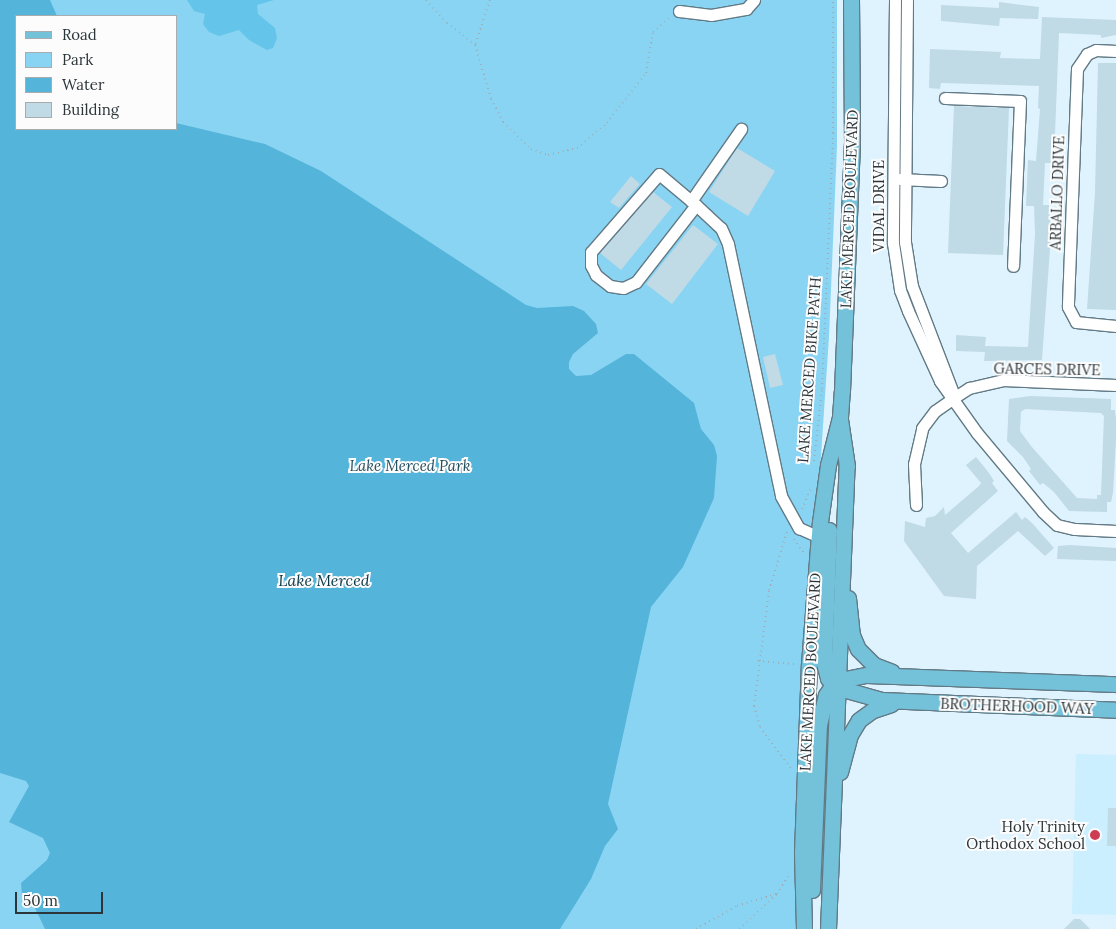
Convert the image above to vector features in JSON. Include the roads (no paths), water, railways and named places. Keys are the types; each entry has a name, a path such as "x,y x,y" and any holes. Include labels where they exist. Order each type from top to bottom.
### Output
{"main road":[{"name":"LAKE MERCED BOULEVARD","path":"828,929 835,684 847,466 840,417 852,141 851,0"},
{"name":"LAKE MERCED BOULEVARD","path":"804,929 802,875 805,747 819,537 819,488 828,465 840,417"},
{"path":"819,488 829,517 824,661 835,684 870,699 917,702"},
{"path":"843,534 855,642 874,665 890,672 918,676"},
{"path":"812,929 818,734 824,700 835,684 867,674 918,676"},
{"name":"BROTHERHOOD WAY","path":"918,676 1116,684"},
{"path":"832,800 850,735 858,720 881,706 917,702"},
{"name":"BROTHERHOOD WAY","path":"917,702 1116,710"}],"street":[{"path":"686,0 678,12 720,13 746,9 754,0"},
{"name":"VIDAL DRIVE","path":"895,0 893,243 900,290 931,366 955,397 977,433 1057,525 1075,529 1116,532"},
{"name":"VIDAL DRIVE","path":"907,0 905,242 912,286 955,397"},
{"name":"ARBALLO DRIVE","path":"1116,51 1096,50 1087,54 1077,69 1068,307 1076,322 1116,326"},
{"path":"945,98 1020,101 1013,266"},
{"path":"741,129 694,203 636,282 623,288 610,286 596,276 591,265 591,252 659,174 694,203 721,228 726,238 781,496 794,522 805,532 819,537"},
{"path":"893,179 941,181"},
{"name":"GARCES DRIVE","path":"916,504 914,464 922,428 935,412 955,397 986,383 1003,380 1116,385"}],"water":[{"name":"Lake Merced","path":"0,0 50,0 57,15 15,15 15,130 178,130 178,123 265,144 321,171 526,305 537,308 573,306 584,311 596,324 598,333 573,354 569,362 569,369 576,376 591,375 626,354 634,354 694,403 701,429 714,445 717,456 714,498 683,567 651,607 608,804 618,829 605,846 591,879 560,929 45,929 34,906 22,895 21,883 47,860 50,853 43,838 9,822 29,786 26,781 0,773"}],"place":[{"name":"Holy Trinity Orthodox School","path":"1095,835"}],"park label":[{"name":"Lake Merced Park","path":"410,466"}]}
